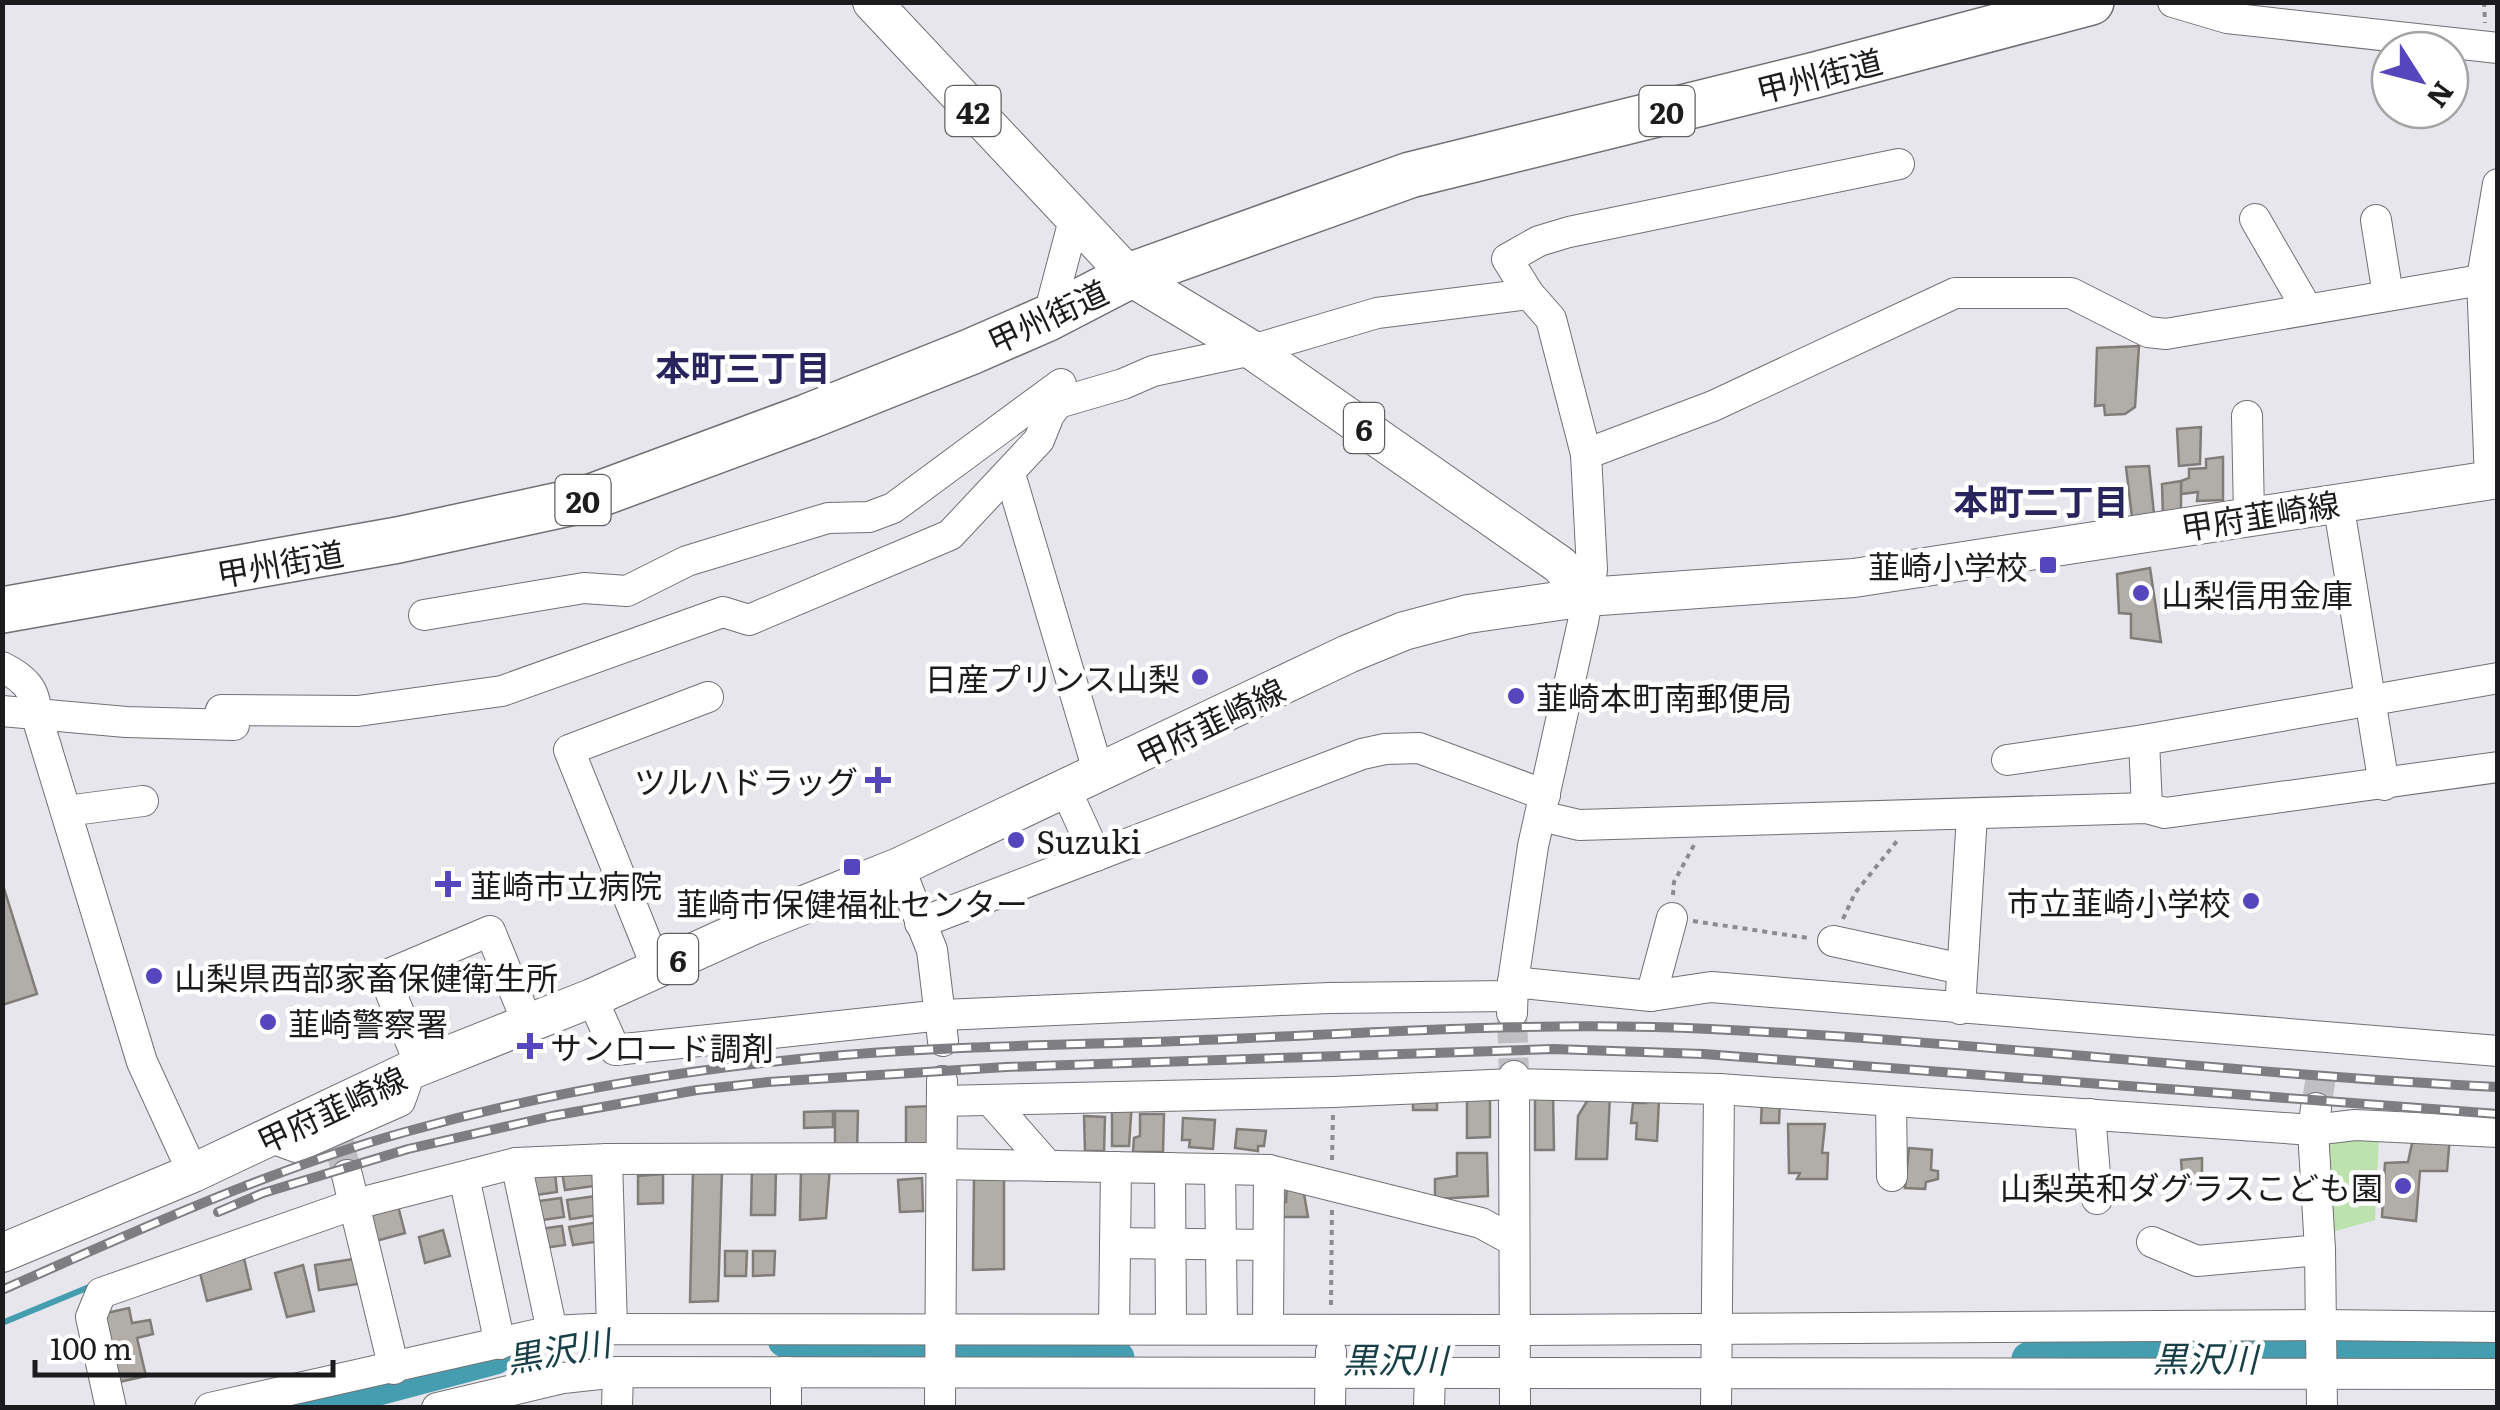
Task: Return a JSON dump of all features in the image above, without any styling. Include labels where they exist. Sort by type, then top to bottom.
[{"type":"highway","name":"甲州街道","points":[[2,610],[398,540],[584,500],[807,417],[1048,318],[1129,276],[1410,175],[1816,75],[2091,2]]},
{"type":"main road","name":"42","points":[[872,2],[1129,276]]},
{"type":"main road","name":"6","points":[[1129,276],[1252,350],[1560,565],[1586,597]]},
{"type":"main road","name":"甲府韮崎線","points":[[2,1253],[193,1173],[416,1068],[899,868],[1404,631],[1468,614],[1586,597],[1854,578],[2494,480]]},
{"type":"street","points":[[2173,2],[2227,18],[2492,39]]},
{"type":"street","points":[[1512,997],[1533,846],[1592,570],[1586,454],[1551,318],[1529,294],[1507,259],[1538,241],[1569,232],[1899,164]]},
{"type":"street","points":[[2494,480],[2490,278],[2498,184]]},
{"type":"street","points":[[2255,219],[2307,309]]},
{"type":"street","points":[[1048,318],[1074,220]]},
{"type":"street","points":[[2376,220],[2388,295]]},
{"type":"street","points":[[1586,454],[1713,406],[1955,294],[2071,293],[2148,332],[2166,334],[2490,278]]},
{"type":"street","points":[[2,712],[126,722],[217,724],[221,710],[358,712],[502,691],[723,612],[748,620],[950,535],[1039,440],[1058,403],[1153,371],[1252,350],[1377,313],[1529,294]]},
{"type":"street","points":[[424,616],[584,588],[627,590],[686,560],[828,518],[869,517],[893,508],[1059,384],[1126,371],[1153,371]]},
{"type":"street","points":[[2246,416],[2249,515]]},
{"type":"street","points":[[1010,474],[1083,782],[1096,856]]},
{"type":"street","points":[[2338,502],[2384,785]]},
{"type":"street","points":[[2,667],[26,681],[36,698],[36,714],[142,1062],[193,1173]]},
{"type":"street","points":[[2007,760],[2498,678]]},
{"type":"street","points":[[657,968],[569,750],[708,697]]},
{"type":"street","points":[[2144,740],[2146,808]]},
{"type":"street","points":[[920,924],[1362,754],[1385,749],[1432,750],[1580,825],[2146,808],[2164,813],[2498,768]]},
{"type":"street","points":[[66,811],[144,801]]},
{"type":"street","points":[[1960,1009],[1972,815]]},
{"type":"street","points":[[899,868],[932,950],[942,1028]]},
{"type":"street","points":[[1651,996],[1672,918]]},
{"type":"street","points":[[269,1137],[296,1147],[338,1136],[400,1101],[416,1068],[384,976],[490,931],[528,1024]]},
{"type":"street","points":[[1833,941],[1962,968]]},
{"type":"street","points":[[592,998],[615,1050],[1328,998],[1651,996],[1711,987],[1960,1009],[2325,1051],[2498,1051]]},
{"type":"street","points":[[1514,1080],[1515,1408]]},
{"type":"street","points":[[940,1408],[942,1091],[990,1100],[1333,1092],[1514,1080],[2090,1114],[2314,1119],[2355,1125],[2498,1132]]},
{"type":"street","points":[[1716,1408],[1718,1090]]},
{"type":"street","points":[[990,1100],[1048,1166]]},
{"type":"street","points":[[1891,1101],[1892,1176]]},
{"type":"street","points":[[2090,1114],[2097,1199]]},
{"type":"street","points":[[2314,1119],[2322,1408]]},
{"type":"street","points":[[111,1408],[91,1316],[101,1293],[350,1190],[464,1177],[516,1163],[607,1159],[941,1161],[1269,1170],[1480,1223],[1514,1241]]},
{"type":"street","points":[[607,1159],[612,1328]]},
{"type":"street","points":[[516,1163],[552,1332]]},
{"type":"street","points":[[1114,1328],[1116,1167]]},
{"type":"street","points":[[1170,1168],[1171,1328]]},
{"type":"street","points":[[1220,1169],[1222,1328]]},
{"type":"street","points":[[1268,1329],[1269,1170]]},
{"type":"street","points":[[464,1177],[500,1344]]},
{"type":"street","points":[[350,1190],[394,1369]]},
{"type":"street","points":[[2152,1242],[2197,1261],[2320,1250]]},
{"type":"street","points":[[1115,1243],[1268,1245]]},
{"type":"street","points":[[210,1408],[552,1332],[612,1328],[1514,1330],[2322,1324],[2498,1327]]},
{"type":"street","points":[[1330,1408],[1331,1329]]},
{"type":"street","points":[[438,1408],[564,1378],[618,1372],[2498,1374]]},
{"type":"street","points":[[616,1408],[618,1372]]},
{"type":"street","points":[[786,1372],[786,1408]]},
{"type":"street","points":[[1430,1372],[1430,1408]]},
{"type":"path","points":[[2484,2],[2492,39]]},
{"type":"path","points":[[1692,822],[1695,844],[1674,882],[1672,918],[1833,941],[1855,894],[1914,816]]},
{"type":"green space","points":[[2379,1136],[2375,1220],[2332,1232],[2325,1137]]},
{"type":"building","points":[[2139,346],[2135,407],[2125,414],[2105,415],[2104,405],[2095,406],[2097,348]]},
{"type":"building","points":[[2201,427],[2200,464],[2179,466],[2177,429]]},
{"type":"building","points":[[2223,457],[2223,500],[2197,501],[2198,492],[2181,494],[2181,481],[2189,478],[2189,469],[2206,468],[2206,459]]},
{"type":"building","points":[[2149,466],[2154,514],[2132,517],[2126,467]]},
{"type":"building","points":[[2181,481],[2181,512],[2163,517],[2162,484]]},
{"type":"building","points":[[2150,568],[2161,642],[2131,638],[2131,614],[2119,613],[2117,574]]},
{"type":"building","points":[[2,882],[37,994],[2,1005]]},
{"type":"building","points":[[1592,1093],[1610,1094],[1607,1159],[1576,1159],[1578,1116]]},
{"type":"building","points":[[1535,1094],[1553,1094],[1554,1150],[1535,1150]]},
{"type":"building","points":[[1437,1096],[1437,1110],[1413,1110],[1413,1097]]},
{"type":"building","points":[[1490,1097],[1490,1137],[1467,1138],[1467,1098]]},
{"type":"building","points":[[1646,1097],[1659,1099],[1657,1141],[1636,1139],[1637,1123],[1631,1123],[1633,1103],[1646,1103]]},
{"type":"building","points":[[1762,1099],[1780,1099],[1779,1123],[1761,1123]]},
{"type":"building","points":[[1112,1101],[1132,1101],[1129,1146],[1112,1146]]},
{"type":"building","points":[[936,1106],[935,1151],[906,1153],[906,1107]]},
{"type":"building","points":[[833,1111],[833,1127],[804,1128],[804,1112]]},
{"type":"building","points":[[835,1111],[858,1111],[857,1152],[835,1152]]},
{"type":"building","points":[[1140,1114],[1164,1114],[1163,1152],[1133,1152],[1134,1138],[1140,1136]]},
{"type":"building","points":[[1084,1116],[1105,1117],[1104,1151],[1085,1151]]},
{"type":"building","points":[[1183,1118],[1215,1120],[1213,1149],[1189,1147],[1190,1140],[1182,1140]]},
{"type":"building","points":[[1788,1124],[1825,1124],[1822,1153],[1828,1153],[1827,1179],[1797,1179],[1800,1173],[1789,1173]]},
{"type":"building","points":[[1237,1129],[1266,1131],[1264,1146],[1258,1146],[1258,1151],[1235,1148]]},
{"type":"building","points":[[2414,1134],[2450,1136],[2447,1171],[2420,1171],[2416,1221],[2382,1217],[2385,1163],[2408,1162]]},
{"type":"building","points":[[1909,1148],[1932,1150],[1931,1170],[1938,1171],[1938,1179],[1926,1182],[1925,1189],[1905,1188]]},
{"type":"building","points":[[1457,1153],[1487,1153],[1488,1196],[1435,1199],[1435,1179],[1457,1176]]},
{"type":"building","points":[[2202,1158],[2202,1182],[2183,1185],[2181,1160]]},
{"type":"building","points":[[592,1167],[594,1186],[565,1190],[562,1172]]},
{"type":"building","points":[[752,1167],[776,1167],[775,1215],[751,1215]]},
{"type":"building","points":[[830,1167],[826,1218],[800,1220],[801,1168]]},
{"type":"building","points":[[722,1170],[718,1301],[690,1302],[693,1171]]},
{"type":"building","points":[[555,1173],[557,1192],[529,1196],[525,1177]]},
{"type":"building","points":[[1004,1173],[1004,1269],[973,1270],[974,1175]]},
{"type":"building","points":[[663,1174],[663,1203],[638,1204],[638,1176]]},
{"type":"building","points":[[922,1178],[923,1211],[900,1212],[898,1180]]},
{"type":"building","points":[[1302,1182],[1308,1217],[1279,1217],[1279,1203],[1286,1202],[1287,1183]]},
{"type":"building","points":[[596,1196],[599,1215],[570,1219],[567,1200]]},
{"type":"building","points":[[396,1198],[405,1233],[376,1241],[368,1206]]},
{"type":"building","points":[[561,1198],[564,1217],[535,1221],[532,1202]]},
{"type":"building","points":[[599,1222],[601,1241],[573,1245],[569,1227]]},
{"type":"building","points":[[562,1226],[565,1245],[536,1249],[533,1230]]},
{"type":"building","points":[[443,1230],[450,1256],[425,1263],[419,1237]]},
{"type":"building","points":[[725,1251],[747,1251],[746,1276],[725,1276]]},
{"type":"building","points":[[753,1251],[775,1251],[774,1275],[753,1276]]},
{"type":"building","points":[[243,1254],[251,1289],[207,1301],[200,1273]]},
{"type":"building","points":[[360,1258],[364,1283],[319,1290],[315,1265]]},
{"type":"building","points":[[303,1265],[314,1311],[287,1317],[275,1273]]},
{"type":"building","points":[[129,1308],[132,1323],[150,1320],[153,1334],[137,1338],[146,1376],[119,1382],[102,1314]]},
{"type":"waterway","points":[[2,1323],[94,1285]]},
{"type":"waterway","name":"黒沢川","points":[[785,1340],[892,1354],[1117,1358]]},
{"type":"waterway","name":"黒沢川","points":[[2029,1359],[2498,1356]]},
{"type":"waterway","name":"黒沢川","points":[[303,1408],[495,1357]]},
{"type":"tunnel","points":[[1512,1013],[1514,1076]]},
{"type":"tunnel","points":[[2316,1108],[2323,1064]]},
{"type":"tunnel","points":[[339,1142],[347,1175]]},
{"type":"railway","points":[[2,1290],[251,1184],[405,1132],[623,1083],[733,1066],[844,1055],[1430,1030],[1640,1027],[1907,1041],[2498,1087]]},
{"type":"railway","points":[[218,1212],[263,1193],[408,1149],[552,1116],[697,1090],[768,1082],[1006,1067],[1553,1049],[1704,1054],[2498,1114]]},
{"type":"place","name":"韮崎小学校","points":[[2048,565]]},
{"type":"place","name":"山梨信用金庫","points":[[2141,593]]},
{"type":"place","name":"日産プリンス山梨","points":[[1200,677]]},
{"type":"place","name":"韮崎本町南郵便局","points":[[1516,696]]},
{"type":"place","name":"ツルハドラッグ","points":[[878,780]]},
{"type":"place","name":"Suzuki","points":[[1016,840]]},
{"type":"place","name":"韮崎市保健福祉センター","points":[[852,867]]},
{"type":"place","name":"韮崎市立病院","points":[[448,884]]},
{"type":"place","name":"市立韮崎小学校","points":[[2251,901]]},
{"type":"place","name":"山梨県西部家畜保健衛生所","points":[[154,976]]},
{"type":"place","name":"韮崎警察署","points":[[268,1022]]},
{"type":"place","name":"サンロード調剤","points":[[530,1046]]},
{"type":"place","name":"山梨英和ダグラスこども園","points":[[2403,1186]]},
{"type":"district","name":"本町三丁目","points":[[743,366]]},
{"type":"district","name":"本町二丁目","points":[[2041,500]]}]
